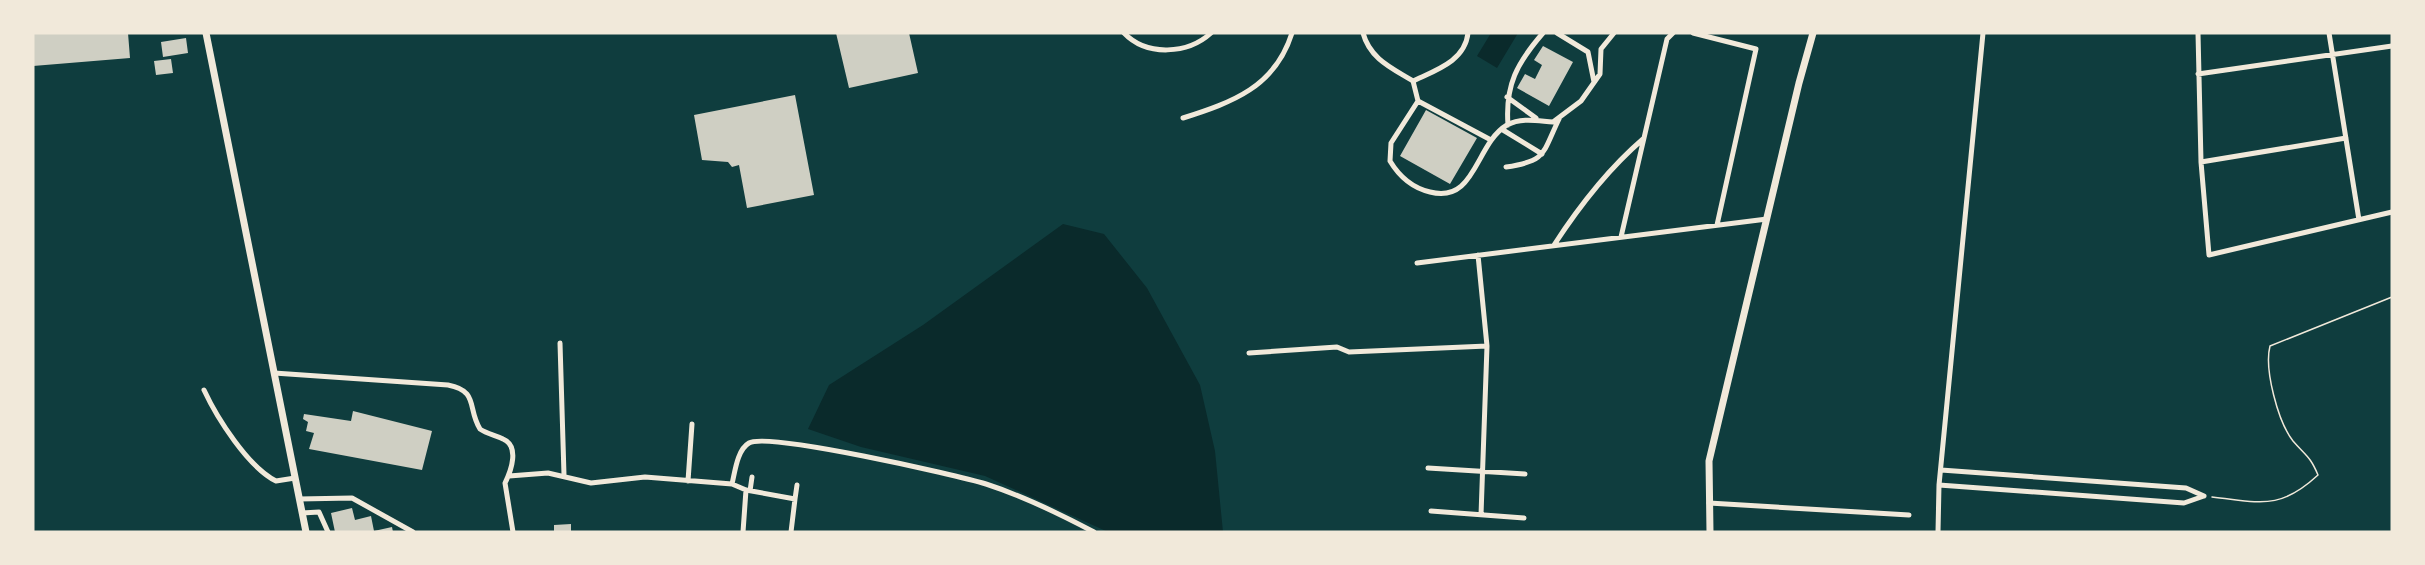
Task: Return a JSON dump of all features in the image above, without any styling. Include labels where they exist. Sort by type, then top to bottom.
[{"type":"street","points":[[206,33],[306,532]]},
{"type":"street","points":[[1124,33],[1146,47],[1166,51],[1185,48],[1211,33]]},
{"type":"street","points":[[1183,118],[1250,91],[1272,73],[1287,48],[1292,33]]},
{"type":"street","points":[[1363,33],[1366,44],[1376,58],[1413,81],[1418,100],[1491,140]]},
{"type":"street","points":[[1413,81],[1452,61],[1467,43],[1468,33]]},
{"type":"street","points":[[1505,127],[1507,97],[1514,74],[1543,33]]},
{"type":"street","points":[[1557,33],[1588,52],[1594,82]]},
{"type":"street","points":[[1506,167],[1531,163],[1542,154],[1559,119],[1581,101],[1600,74],[1601,49],[1614,33]]},
{"type":"street","points":[[1621,237],[1667,39],[1673,33]]},
{"type":"street","points":[[1693,33],[1756,50],[1717,225]]},
{"type":"street","points":[[1710,532],[1709,461],[1798,83],[1813,33]]},
{"type":"street","points":[[1938,532],[1939,485],[1983,33]]},
{"type":"street","points":[[2198,33],[2201,162],[2209,255],[2392,213]]},
{"type":"street","points":[[2329,33],[2359,220]]},
{"type":"street","points":[[2198,74],[2332,57],[2392,46]]},
{"type":"street","points":[[1507,97],[1545,122],[1559,119]]},
{"type":"street","points":[[1418,100],[1391,143],[1389,152],[1395,169],[1408,182],[1422,190],[1442,195],[1456,193],[1467,180],[1491,140],[1505,127],[1536,118]]},
{"type":"street","points":[[1505,127],[1542,154]]},
{"type":"street","points":[[2201,162],[2346,138]]},
{"type":"street","points":[[1554,245],[1587,195],[1621,159],[1643,140]]},
{"type":"street","points":[[1417,263],[1767,219]]},
{"type":"street","points":[[1478,255],[1487,346],[1481,515]]},
{"type":"street","points":[[560,343],[564,475]]},
{"type":"street","points":[[1249,353],[1337,347],[1349,352],[1487,346]]},
{"type":"street","points":[[274,373],[448,385],[462,389],[470,398],[480,429],[504,439],[511,446],[513,456],[509,476],[505,483],[513,532]]},
{"type":"street","points":[[204,390],[219,422],[262,471],[276,481],[295,478]]},
{"type":"street","points":[[688,481],[692,424]]},
{"type":"street","points":[[732,484],[742,449],[752,441],[764,440],[830,450],[985,483],[1094,532]]},
{"type":"street","points":[[1428,468],[1525,474]]},
{"type":"street","points":[[1941,470],[2186,488],[2204,496]]},
{"type":"street","points":[[509,476],[536,473],[564,475],[581,482],[599,484],[634,478],[732,484],[748,490],[795,499]]},
{"type":"street","points":[[743,532],[748,490],[752,477]]},
{"type":"street","points":[[791,532],[797,485]]},
{"type":"street","points":[[1939,485],[2184,503],[2204,496]]},
{"type":"street","points":[[299,498],[351,498],[413,532]]},
{"type":"street","points":[[1709,502],[1909,515]]},
{"type":"street","points":[[1431,511],[1524,518]]},
{"type":"street","points":[[302,513],[319,512],[327,525],[328,532]]},
{"type":"path","points":[[2204,496],[2268,503],[2298,494],[2318,476],[2310,457],[2293,441],[2279,415],[2267,359],[2270,346],[2392,297]]},
{"type":"water","points":[[1491,33],[1518,33],[1497,68],[1477,56]]},
{"type":"water","points":[[1063,224],[1104,234],[1147,288],[1200,385],[1215,451],[1223,532],[1108,532],[985,476],[861,447],[808,429],[829,385],[923,325]]},
{"type":"building","points":[[33,33],[128,33],[130,58],[33,66]]},
{"type":"building","points":[[836,33],[909,33],[918,73],[849,88]]},
{"type":"building","points":[[186,38],[188,53],[163,57],[161,42]]},
{"type":"building","points":[[1543,46],[1573,62],[1549,106],[1517,88],[1525,74],[1535,79],[1542,65],[1534,60]]},
{"type":"building","points":[[171,59],[173,73],[156,75],[154,61]]},
{"type":"building","points":[[795,95],[814,195],[747,208],[739,165],[732,167],[728,162],[702,160],[694,115]]},
{"type":"building","points":[[1426,110],[1477,138],[1450,184],[1400,156]]},
{"type":"building","points":[[353,411],[432,431],[422,470],[309,449],[314,433],[306,431],[308,422],[303,419],[304,414],[351,421]]},
{"type":"building","points":[[352,508],[355,520],[371,516],[374,531],[392,527],[393,532],[335,532],[331,513]]},
{"type":"building","points":[[571,524],[571,532],[554,532],[554,525]]}]
